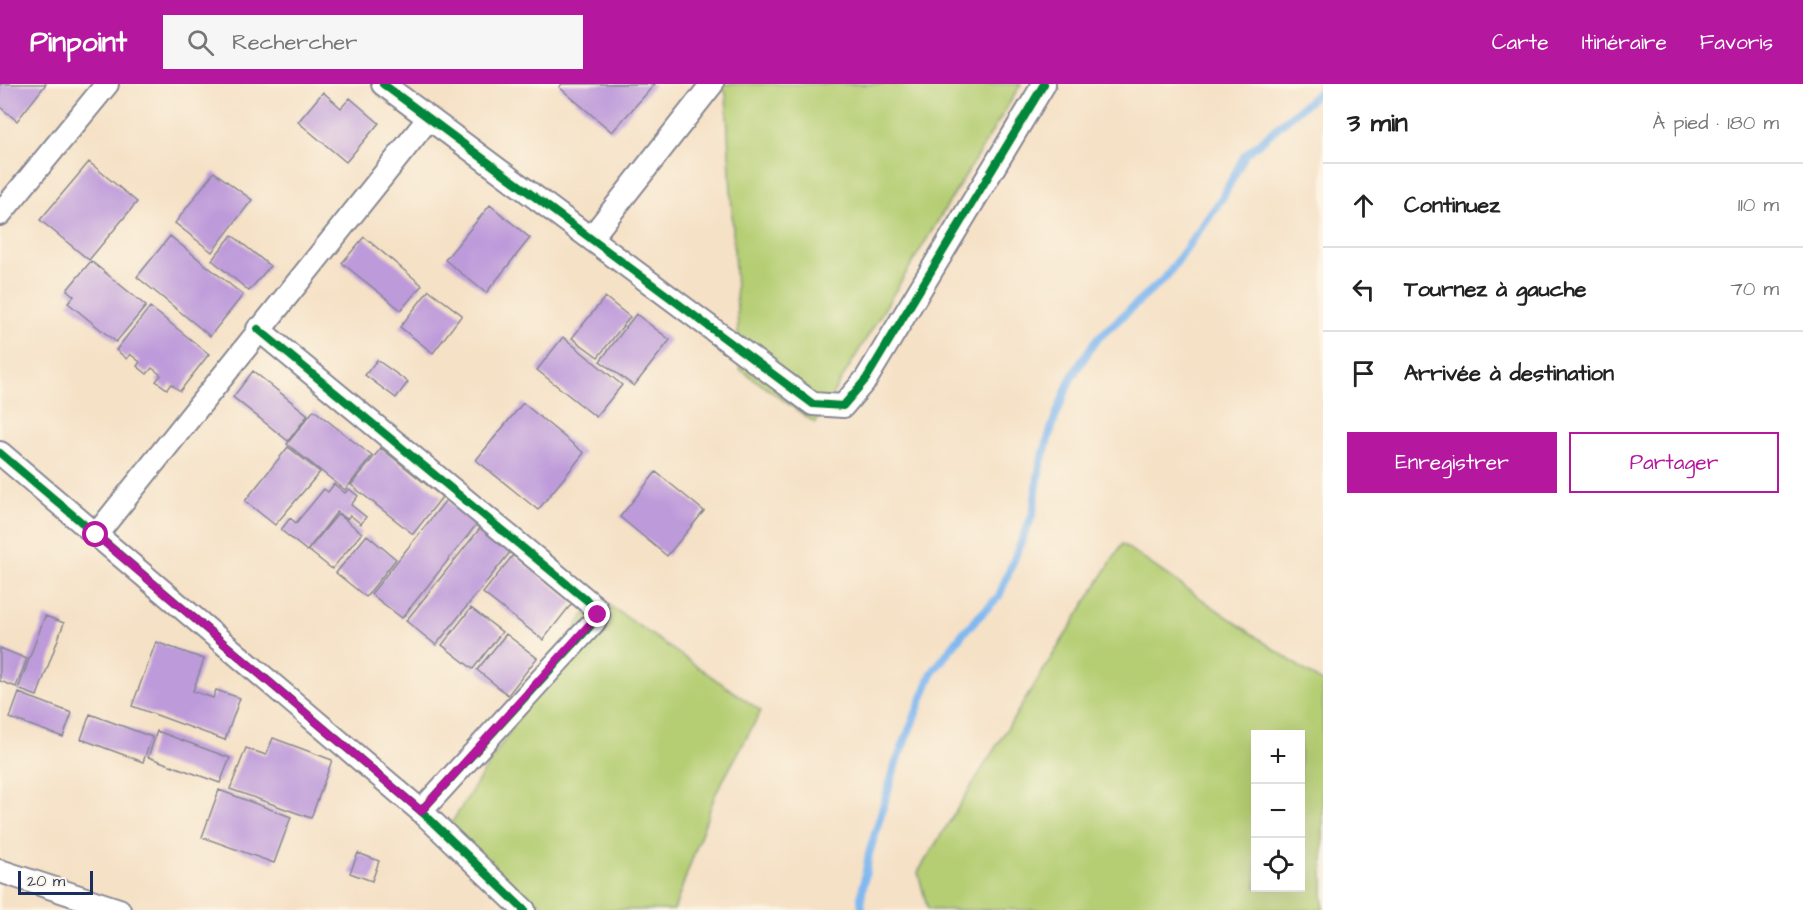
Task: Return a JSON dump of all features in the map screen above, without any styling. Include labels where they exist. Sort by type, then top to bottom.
[{"type":"street","points":[[0,214],[107,84]]},
{"type":"street","points":[[383,84],[813,404],[843,406],[866,379],[1044,84]]},
{"type":"street","points":[[591,238],[712,84]]},
{"type":"street","points":[[96,535],[258,329],[429,118]]},
{"type":"street","points":[[258,329],[596,608],[598,615],[594,622],[421,811]]},
{"type":"street","points":[[0,453],[421,811],[524,910]]},
{"type":"street","points":[[0,872],[119,910]]},
{"type":"green space","points":[[718,84],[1021,84],[815,423],[740,369],[726,93]]},
{"type":"green space","points":[[1122,544],[1323,683],[1323,910],[928,910],[918,872]]},
{"type":"green space","points":[[596,596],[761,711],[715,795],[674,910],[548,910],[445,833]]},
{"type":"building","points":[[0,84],[46,84],[17,121],[0,107]]},
{"type":"building","points":[[562,84],[655,84],[612,132],[559,87]]},
{"type":"building","points":[[323,92],[341,108],[350,98],[379,123],[346,162],[298,122]]},
{"type":"building","points":[[89,162],[137,202],[89,260],[40,220]]},
{"type":"building","points":[[214,172],[252,200],[212,252],[175,223]]},
{"type":"building","points":[[490,205],[530,238],[486,293],[445,260]]},
{"type":"building","points":[[232,235],[270,266],[249,291],[212,260]]},
{"type":"building","points":[[170,236],[243,295],[210,336],[137,277]]},
{"type":"building","points":[[364,237],[422,285],[401,310],[342,263]]},
{"type":"building","points":[[91,261],[146,306],[116,342],[68,303],[74,296],[67,290]]},
{"type":"building","points":[[429,290],[462,315],[433,353],[400,327]]},
{"type":"building","points":[[605,297],[630,317],[598,357],[572,338]]},
{"type":"building","points":[[150,307],[209,354],[180,391],[171,384],[167,389],[156,381],[161,375],[152,368],[147,374],[137,366],[140,362],[130,354],[127,359],[116,350]]},
{"type":"building","points":[[636,314],[670,340],[634,386],[600,361]]},
{"type":"building","points":[[563,337],[622,385],[596,417],[537,370]]},
{"type":"building","points":[[377,360],[408,382],[396,398],[365,375]]},
{"type":"building","points":[[253,371],[308,415],[288,441],[233,397]]},
{"type":"building","points":[[523,403],[584,453],[538,510],[476,460]]},
{"type":"building","points":[[314,410],[372,456],[345,490],[287,444]]},
{"type":"building","points":[[288,447],[320,472],[275,525],[245,501]]},
{"type":"building","points":[[381,448],[442,497],[413,534],[351,485]]},
{"type":"building","points":[[656,472],[704,511],[667,556],[620,517]]},
{"type":"building","points":[[334,484],[345,493],[349,489],[358,496],[351,505],[366,517],[361,524],[350,515],[347,519],[337,512],[307,551],[281,530],[290,518],[296,523],[324,489],[328,492]]},
{"type":"building","points":[[446,500],[477,524],[402,618],[371,594]]},
{"type":"building","points":[[338,514],[362,533],[332,569],[308,550]]},
{"type":"building","points":[[481,527],[511,551],[436,645],[406,621]]},
{"type":"building","points":[[367,535],[396,559],[366,597],[336,573]]},
{"type":"building","points":[[513,555],[573,602],[543,640],[483,593]]},
{"type":"building","points":[[471,608],[502,632],[473,669],[442,645]]},
{"type":"building","points":[[45,616],[64,623],[37,696],[18,689]]},
{"type":"building","points":[[506,634],[537,658],[508,695],[477,670]]},
{"type":"building","points":[[156,642],[204,659],[193,691],[213,698],[216,690],[240,698],[225,740],[132,706]]},
{"type":"building","points":[[0,648],[27,659],[16,687],[0,681]]},
{"type":"building","points":[[19,693],[72,713],[63,737],[10,718]]},
{"type":"building","points":[[90,714],[152,737],[143,762],[81,739]]},
{"type":"building","points":[[157,731],[230,758],[220,783],[148,757]]},
{"type":"building","points":[[273,738],[332,760],[311,818],[230,789],[246,748],[266,755]]},
{"type":"building","points":[[219,790],[291,817],[274,863],[202,837]]},
{"type":"building","points":[[358,853],[379,861],[372,881],[350,873]]},
{"type":"waterway","points":[[862,910],[861,898],[869,854],[896,763],[932,673],[963,633],[999,596],[1033,513],[1040,466],[1053,423],[1070,380],[1095,341],[1166,277],[1222,198],[1245,155],[1323,89]]},
{"type":"cycle path","points":[[383,84],[813,404],[843,406],[866,379],[1044,84]]},
{"type":"cycle path","points":[[258,329],[596,608],[598,615],[594,622],[421,811]]},
{"type":"cycle path","points":[[0,453],[421,811],[524,910]]},
{"type":"route","points":[[96,535],[421,811],[598,615]]}]
